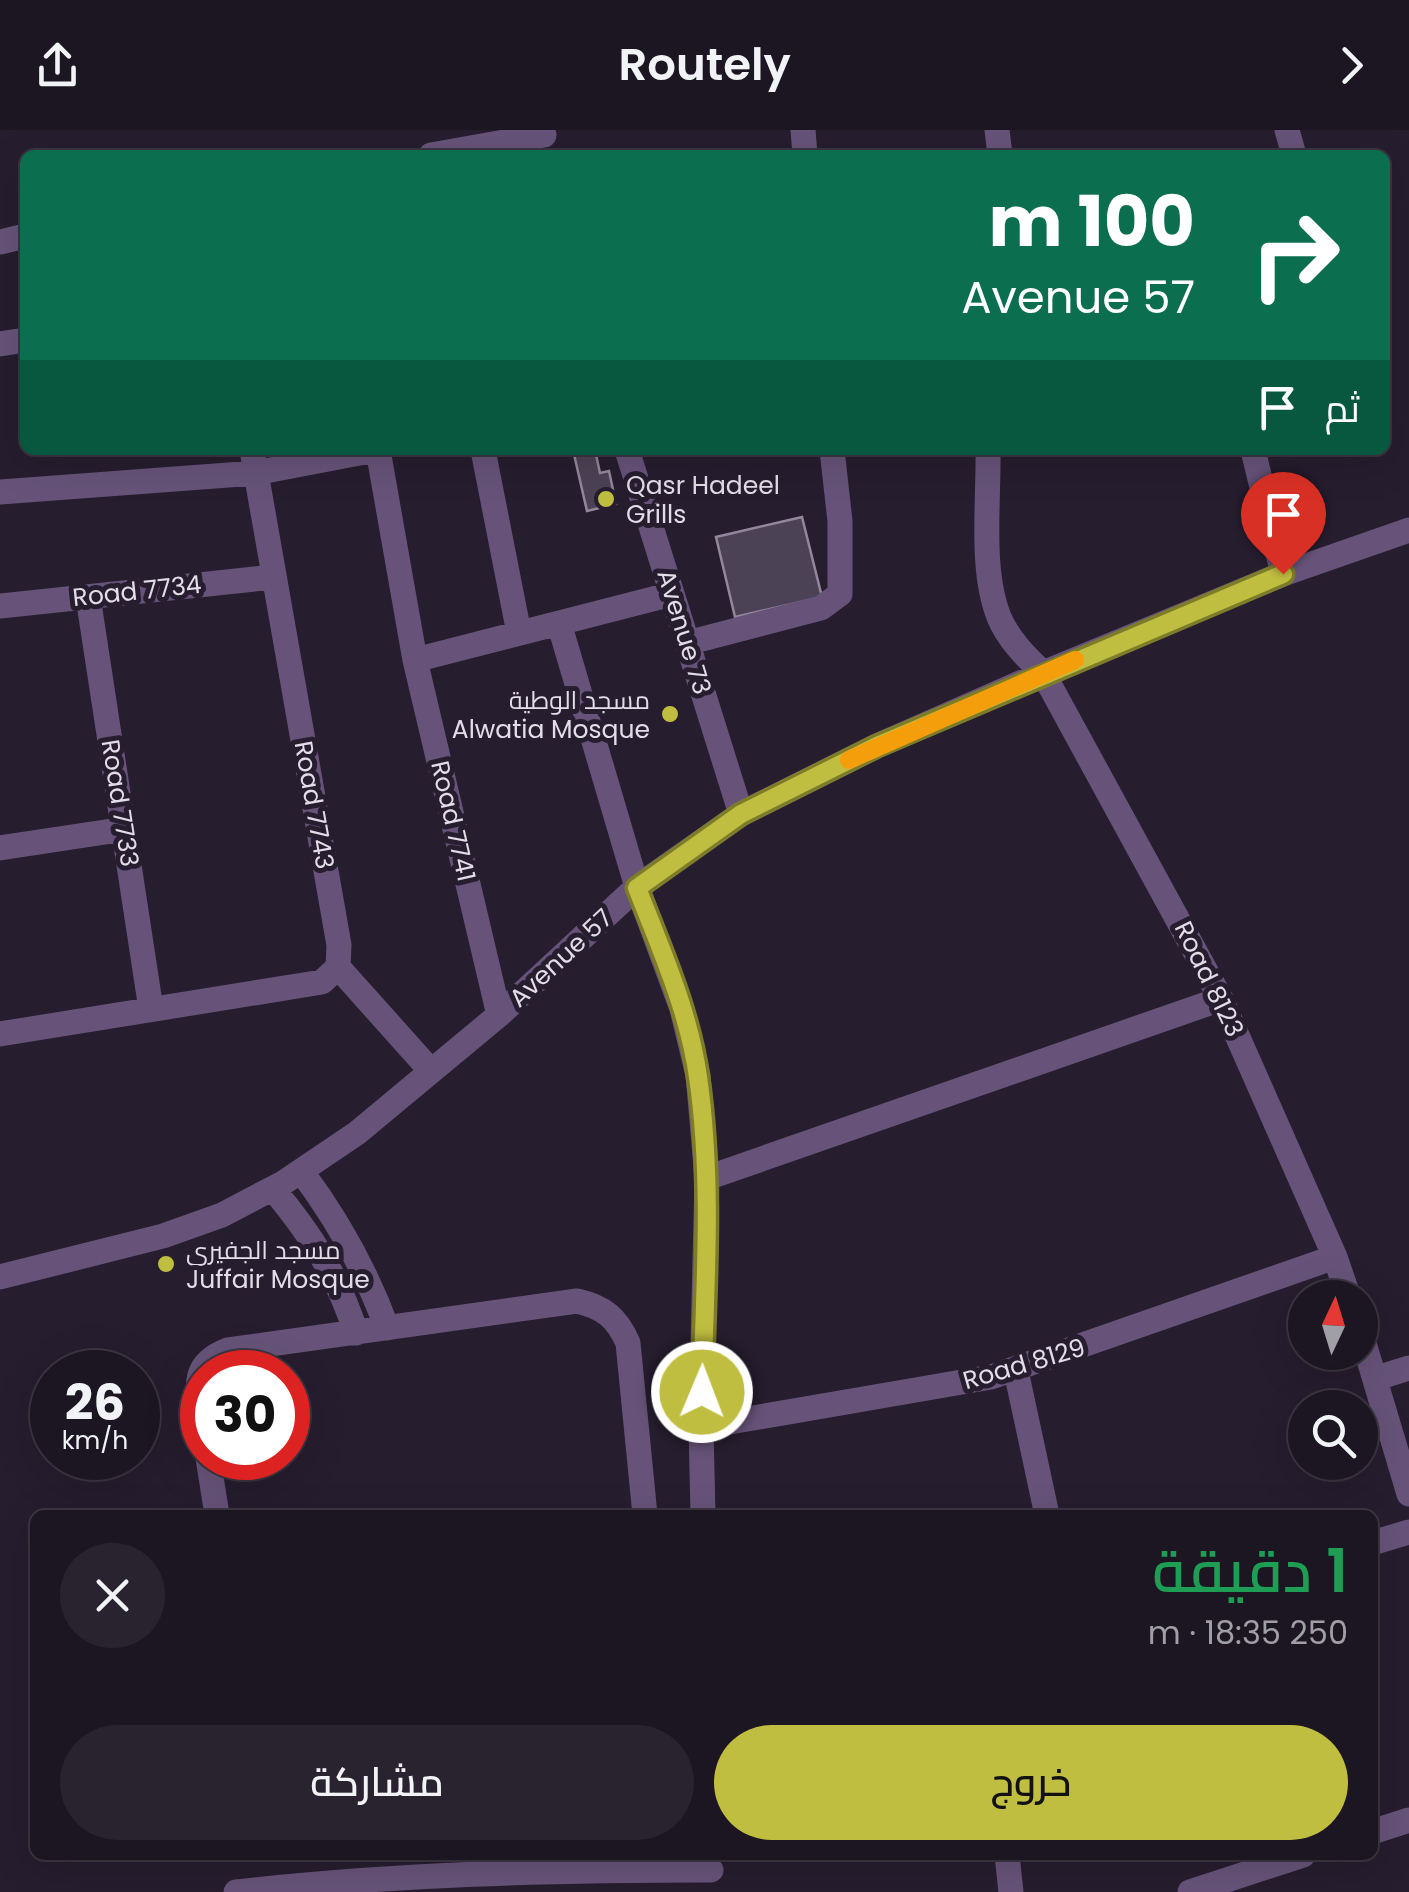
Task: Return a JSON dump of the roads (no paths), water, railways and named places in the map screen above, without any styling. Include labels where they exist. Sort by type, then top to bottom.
[{"type":"street","points":[[469,150],[544,140]]},
{"type":"street","points":[[0,492],[322,455]]},
{"type":"street","name":"Road 7741","points":[[372,455],[415,660],[499,1015]]},
{"type":"street","points":[[484,455],[519,633]]},
{"type":"street","name":"Avenue 73","points":[[629,455],[741,814]]},
{"type":"street","points":[[687,643],[821,608],[840,594],[840,521],[833,455]]},
{"type":"street","name":"Road 8123","points":[[988,455],[989,580],[1000,618],[1020,651],[1043,673],[1222,999],[1343,1280]]},
{"type":"street","points":[[1254,455],[1283,574]]},
{"type":"street","name":"Road 7743","points":[[254,462],[339,945],[338,967]]},
{"type":"street","name":"Avenue 57","points":[[0,1277],[163,1236],[222,1215],[273,1189],[357,1133],[499,1015],[637,888],[741,814],[877,746],[1043,673],[1283,574],[1409,530]]},
{"type":"street","name":"Road 7734","points":[[0,606],[274,576]]},
{"type":"street","points":[[415,660],[672,594]]},
{"type":"street","name":"Road 7733","points":[[88,596],[150,1009]]},
{"type":"street","points":[[559,623],[637,888],[686,1025],[698,1075],[707,1178],[703,1510]]},
{"type":"street","points":[[0,848],[124,829]]},
{"type":"street","points":[[0,1034],[322,982],[338,967],[432,1071]]},
{"type":"street","points":[[707,1178],[1222,999]]},
{"type":"street","points":[[301,1171],[360,1262],[387,1328]]},
{"type":"street","points":[[273,1189],[295,1214],[331,1271],[356,1333]]},
{"type":"street","name":"Road 8129","points":[[701,1427],[1016,1371],[1335,1257]]},
{"type":"street","points":[[228,1350],[560,1302],[578,1300],[594,1304],[610,1314],[628,1342],[645,1510]]},
{"type":"street","points":[[1377,1378],[1409,1368]]},
{"type":"street","points":[[1374,1370],[1409,1494]]},
{"type":"street","points":[[1016,1371],[1046,1510]]},
{"type":"street","points":[[211,1480],[216,1510]]},
{"type":"street","points":[[1378,1541],[1409,1532]]},
{"type":"street","points":[[1378,1830],[1409,1820]]},
{"type":"street","points":[[1007,1860],[1011,1892]]},
{"type":"street","points":[[1190,1892],[1287,1860]]},
{"type":"street","points":[[236,1892],[352,1879],[472,1872],[712,1872]]},
{"type":"place","name":"Qasr Hadeel Grills","points":[[606,499]]},
{"type":"place","name":"مسجد الوطية Alwatia Mosque","points":[[670,714]]},
{"type":"place","name":"مسجد الجفيري Juffair Mosque","points":[[166,1264]]}]
